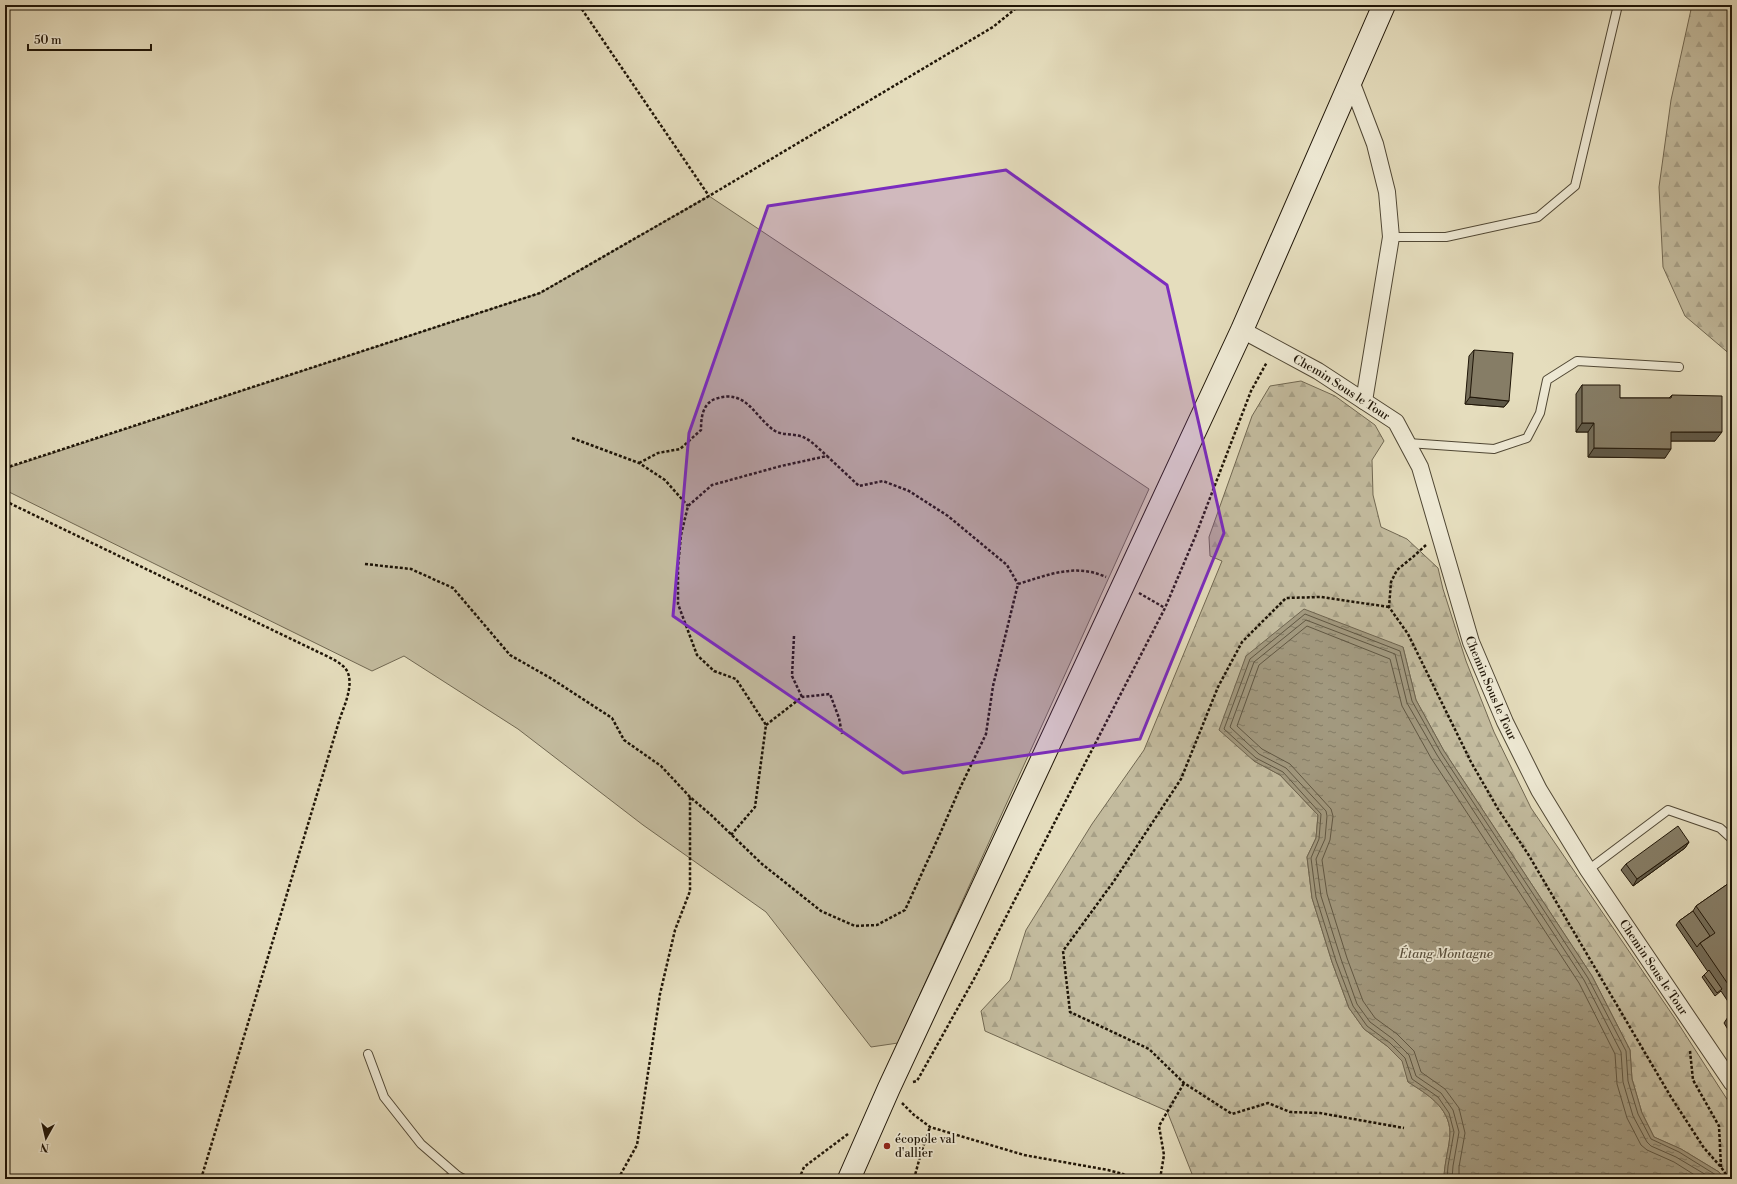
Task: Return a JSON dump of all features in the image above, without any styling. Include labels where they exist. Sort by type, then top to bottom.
[{"type":"street","points":[[848,1179],[888,1088],[1242,330],[1384,5]]},
{"type":"street","points":[[1351,81],[1375,144],[1387,192],[1391,237],[1364,401]]},
{"type":"street","name":"Chemin Sous le Tour","points":[[1242,330],[1318,371],[1396,422],[1420,467],[1471,642],[1505,722],[1539,790],[1588,870],[1732,1083]]},
{"type":"lane","points":[[1391,237],[1446,237],[1538,217],[1575,186],[1618,5]]},
{"type":"lane","points":[[1408,443],[1494,449],[1527,438],[1540,413],[1547,380],[1577,361],[1679,367]]},
{"type":"lane","points":[[1588,870],[1668,810],[1720,828],[1732,839]]},
{"type":"lane","points":[[368,1054],[384,1097],[421,1144],[461,1178]]},
{"type":"lane","points":[[445,1179],[461,1178]]},
{"type":"path","points":[[579,5],[709,196]]},
{"type":"path","points":[[5,468],[540,293],[709,196],[993,27],[1020,5]]},
{"type":"path","points":[[888,1088],[917,1081],[974,979],[1165,608],[1195,537],[1251,391],[1275,348]]},
{"type":"path","points":[[365,564],[411,569],[453,588],[510,655],[552,679],[612,718],[624,740],[661,766],[690,797],[762,864],[821,911],[855,926],[877,925],[905,910],[986,734],[993,686],[1018,584],[1007,565],[948,516],[909,491],[883,481],[858,486],[827,456],[805,438],[777,432],[763,422],[753,408],[740,398],[725,396],[710,401],[701,415],[701,430],[680,450],[658,453],[639,463]]},
{"type":"path","points":[[572,438],[639,463],[665,480],[688,506]]},
{"type":"path","points":[[732,835],[754,807],[766,725],[736,679],[714,671],[697,654],[678,604],[678,567],[681,535],[688,506],[712,485],[781,466],[827,456]]},
{"type":"path","points":[[5,501],[312,649],[344,667],[349,678],[349,690],[201,1179]]},
{"type":"path","points":[[1439,531],[1414,556],[1397,570],[1391,582],[1389,607],[1408,634],[1471,762],[1498,809],[1528,854],[1672,1097],[1704,1148],[1721,1167],[1729,1179]]},
{"type":"path","points":[[1018,584],[1065,570],[1097,572],[1165,608]]},
{"type":"path","points":[[1389,607],[1321,597],[1286,598],[1242,642],[1218,687],[1181,779],[1114,881],[1063,951],[1070,1012],[1149,1049],[1184,1083],[1232,1114],[1268,1103],[1290,1112],[1320,1113],[1404,1128]]},
{"type":"path","points":[[794,636],[792,676],[802,697]]},
{"type":"path","points":[[766,725],[802,697],[830,694],[839,718],[842,734]]},
{"type":"path","points":[[618,1179],[637,1145],[660,994],[675,930],[690,891],[690,797]]},
{"type":"path","points":[[1698,1032],[1689,1041],[1693,1080],[1719,1126],[1721,1167]]},
{"type":"path","points":[[1160,1179],[1164,1155],[1159,1126],[1184,1083]]},
{"type":"path","points":[[888,1088],[914,1115],[930,1127],[1024,1155],[1108,1170],[1123,1174],[1132,1179]]},
{"type":"path","points":[[914,1179],[920,1153],[930,1127]]},
{"type":"path","points":[[799,1179],[804,1167],[854,1130]]},
{"type":"highlighted area","points":[[1006,170],[1167,285],[1224,533],[1140,739],[903,773],[673,616],[689,433],[768,206]]},
{"type":"green space","points":[[1692,5],[1732,5],[1732,356],[1685,316],[1663,267],[1659,187],[1671,100]]},
{"type":"green space","points":[[709,196],[1149,489],[898,1043],[871,1047],[766,912],[643,825],[518,729],[404,656],[372,671],[5,490],[5,469],[540,293]]},
{"type":"green space","points":[[1301,381],[1335,396],[1375,425],[1384,441],[1372,460],[1373,495],[1381,527],[1407,539],[1438,568],[1443,589],[1466,661],[1494,732],[1531,808],[1674,1017],[1732,1107],[1732,1179],[1724,1179],[1719,1172],[1681,1149],[1654,1137],[1642,1113],[1632,1079],[1630,1050],[1592,976],[1444,751],[1416,700],[1403,647],[1254,761],[1280,775],[1318,815],[1316,838],[1307,857],[1312,898],[1332,962],[1349,1008],[1364,1029],[1387,1046],[1403,1061],[1408,1082],[1436,1102],[1446,1115],[1450,1132],[1444,1179],[1194,1179],[1167,1111],[985,1031],[981,1011],[1010,980],[1026,930],[1092,824],[1144,750],[1222,561],[1210,556],[1209,537],[1252,416],[1270,386]]},
{"type":"water","name":"Étang Montagne","points":[[1304,609],[1403,647],[1416,700],[1444,751],[1592,976],[1630,1050],[1632,1079],[1642,1113],[1654,1137],[1681,1149],[1719,1172],[1724,1179],[1444,1179],[1450,1132],[1446,1115],[1436,1102],[1408,1082],[1402,1061],[1387,1046],[1364,1029],[1349,1008],[1332,962],[1312,898],[1307,857],[1316,838],[1318,815],[1280,775],[1254,761],[1219,730],[1246,656]]},
{"type":"building","points":[[1474,350],[1513,353],[1509,401],[1470,397]]},
{"type":"building","points":[[1582,385],[1620,385],[1620,398],[1671,398],[1672,395],[1722,396],[1722,432],[1671,432],[1671,449],[1594,448],[1594,423],[1582,423]]},
{"type":"building","points":[[1678,826],[1689,842],[1637,879],[1626,864]]},
{"type":"building","points":[[1732,881],[1732,990],[1700,943],[1715,933],[1696,906]]},
{"type":"building","points":[[1693,911],[1710,936],[1697,947],[1679,921]]},
{"type":"building","points":[[1709,970],[1722,989],[1717,993],[1704,975]]},
{"type":"place","name":"écopole val d'allier","points":[[887,1146]]}]
